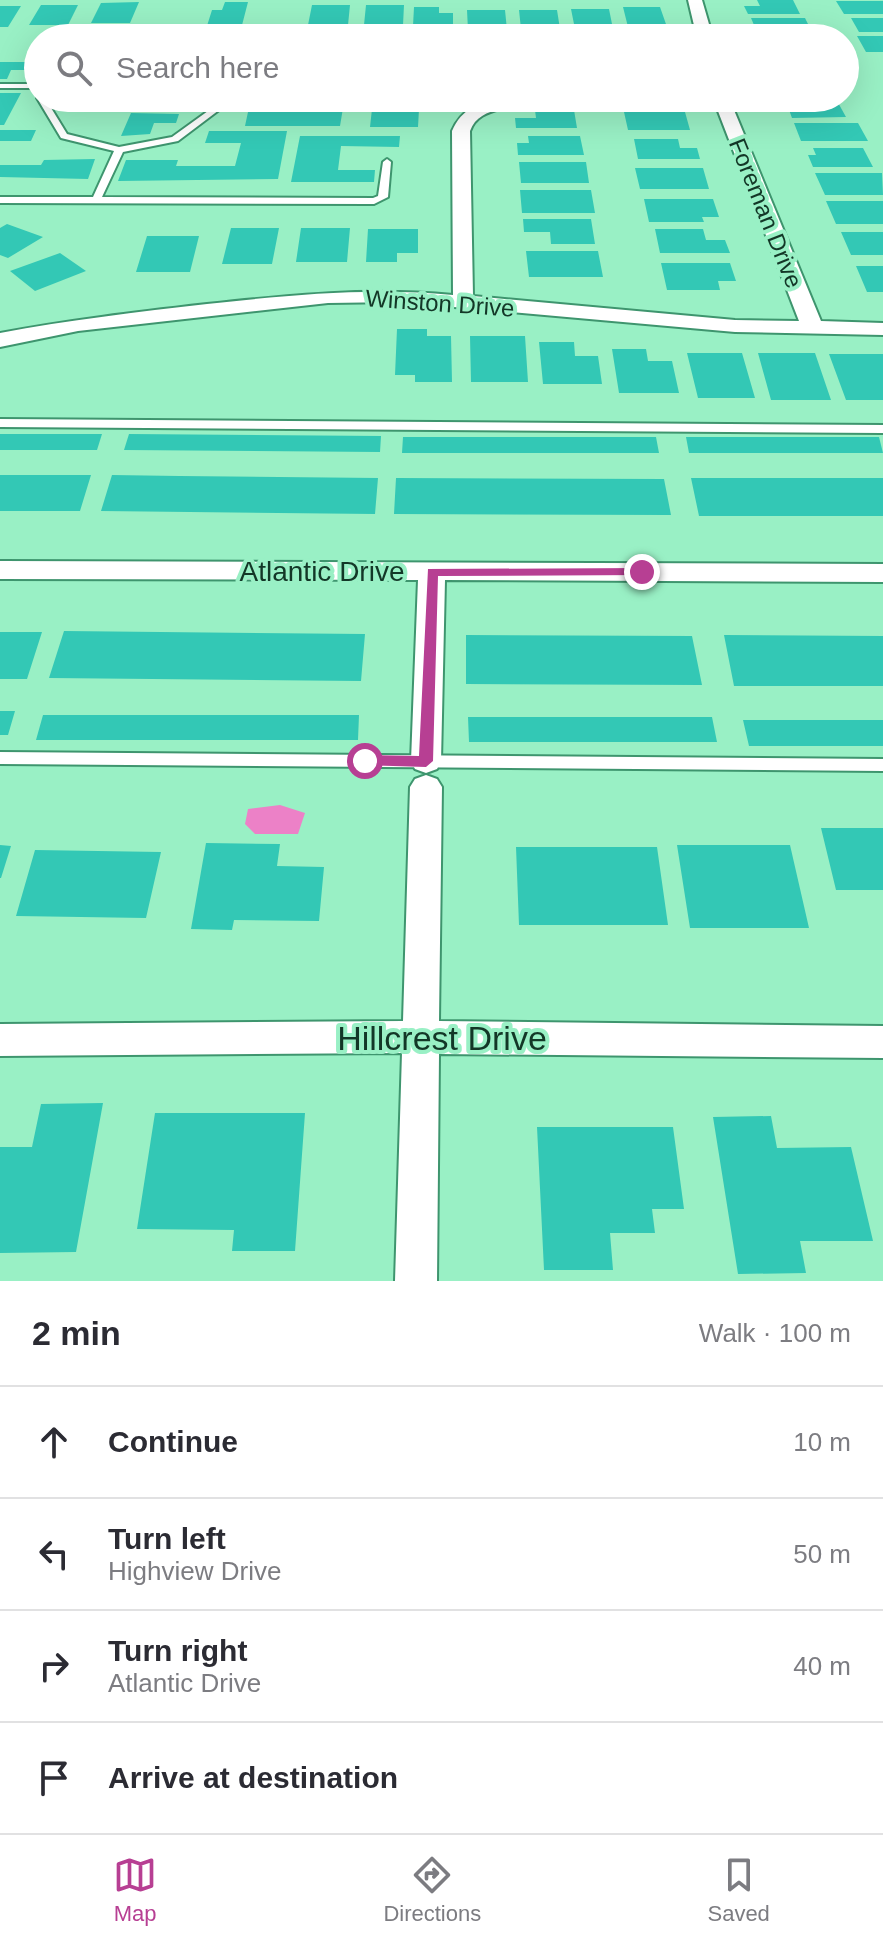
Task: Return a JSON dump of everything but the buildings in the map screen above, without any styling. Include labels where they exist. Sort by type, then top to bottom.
[{"type":"street","points":[[695,0],[701,24]]},
{"type":"street","points":[[463,302],[461,131],[465,121],[476,112]]},
{"type":"street","name":"Foreman Drive","points":[[726,112],[813,328]]},
{"type":"street","name":"Winston Drive","points":[[0,340],[78,325],[328,297],[398,296],[685,323],[883,329]]},
{"type":"street","name":"Atlantic Drive","points":[[0,570],[883,573]]},
{"type":"street","points":[[416,1281],[432,572]]},
{"type":"street","name":"Hillcrest Drive","points":[[0,1040],[421,1037],[883,1042]]},
{"type":"lane","points":[[0,86],[24,86]]},
{"type":"lane","points":[[50,112],[64,136],[119,150],[175,139],[212,112]]},
{"type":"lane","points":[[97,199],[119,150]]},
{"type":"lane","points":[[0,200],[374,201],[383,197],[387,162]]},
{"type":"lane","points":[[0,423],[883,429]]},
{"type":"lane","points":[[0,758],[426,774],[883,765]]},
{"type":"shaded area","points":[[280,805],[305,813],[298,834],[255,834],[245,824],[248,809]]},
{"type":"route","points":[[365,761],[426,761],[432,572],[642,572]]}]
